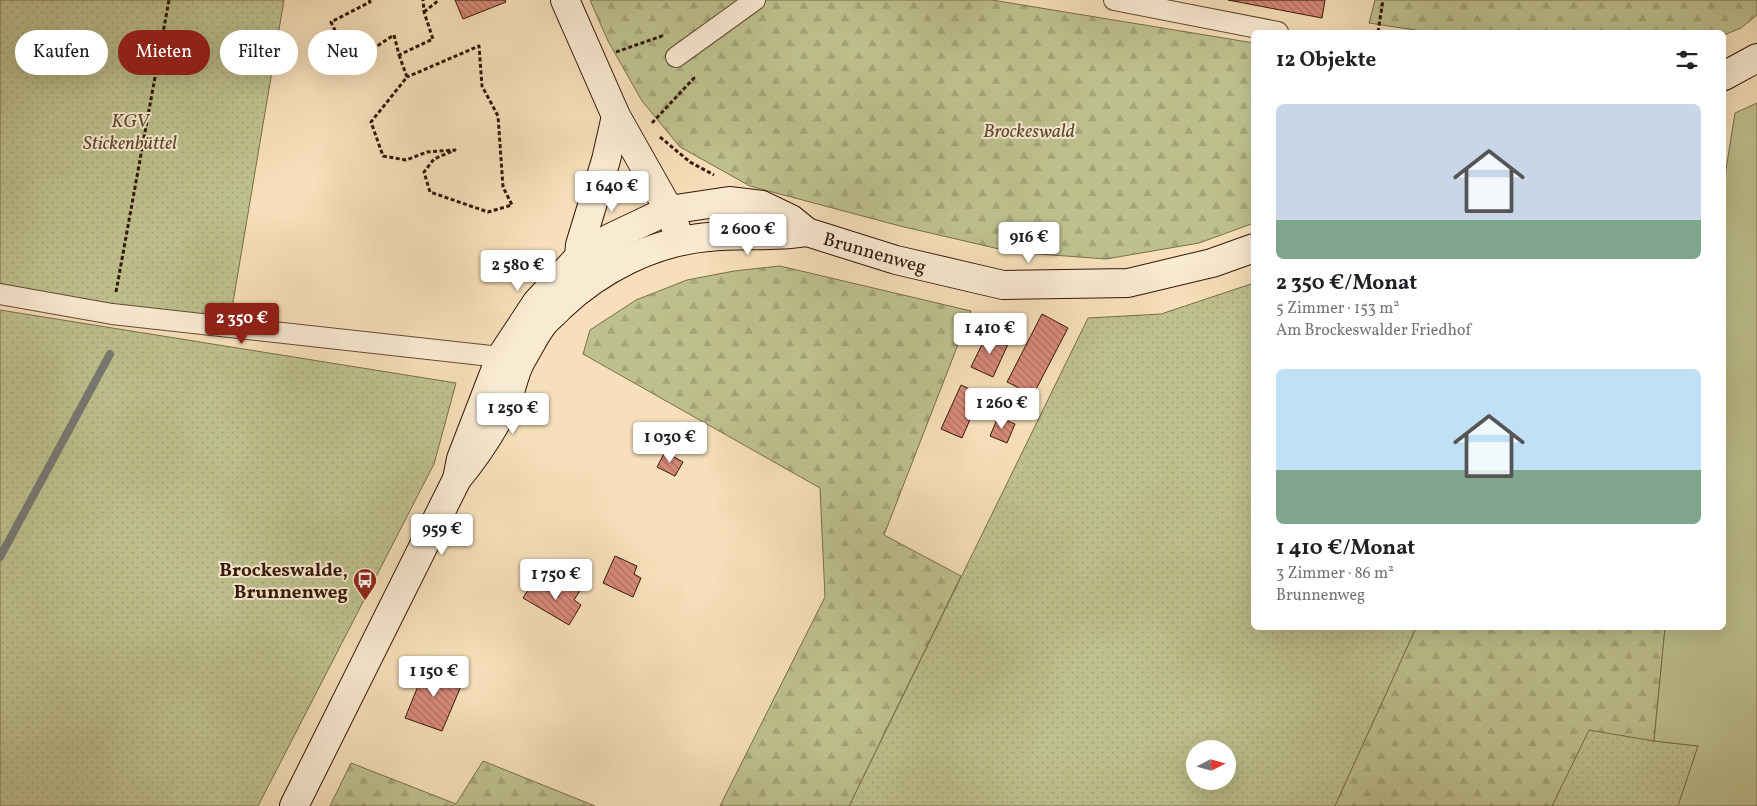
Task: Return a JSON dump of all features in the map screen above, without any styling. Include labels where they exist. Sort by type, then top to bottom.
[{"type":"street","points":[[564,0],[616,116],[669,210],[682,241]]},
{"type":"street","points":[[676,58],[755,0]]},
{"type":"street","points":[[1114,0],[1268,30]]},
{"type":"street","points":[[1726,75],[1757,58]]},
{"type":"street","points":[[578,257],[606,160],[616,116]]},
{"type":"street","name":"Brunnenweg","points":[[510,360],[537,302],[578,257],[610,238],[669,210],[729,201],[762,205],[791,219],[807,232],[896,260],[1003,285],[1128,283],[1212,263],[1251,249]]},
{"type":"street","points":[[294,806],[457,479],[471,462],[506,404],[510,360],[575,293],[617,265],[651,249],[709,236],[786,236],[807,232]]},
{"type":"street","points":[[0,294],[112,314],[510,360]]},
{"type":"path","points":[[112,314],[169,0]]},
{"type":"path","points":[[369,0],[370,2],[331,22],[350,63],[394,36],[407,77]]},
{"type":"path","points":[[399,55],[433,39],[424,12],[423,0]]},
{"type":"path","points":[[424,12],[439,0]]},
{"type":"path","points":[[1378,30],[1383,0]]},
{"type":"path","points":[[479,46],[482,86],[498,116],[503,186],[512,205],[488,212],[430,192],[424,172],[434,159],[455,150],[427,152],[406,160],[383,156],[371,122],[407,77],[479,46]]},
{"type":"path","points":[[645,119],[650,126]]},
{"type":"path","points":[[658,135],[690,162],[718,178]]},
{"type":"green space","name":"KGV Stickenbüttel","points":[[0,0],[284,0],[279,30],[220,30],[220,75],[271,75],[229,326],[0,288]]},
{"type":"green space","name":"Brockeswald","points":[[590,0],[992,0],[1251,43],[1251,224],[1199,243],[1106,259],[1012,252],[900,226],[750,186],[680,147],[642,101],[608,41]]},
{"type":"green space","points":[[1375,0],[1757,0],[1757,15],[1741,28],[1726,34],[1726,30],[1415,30],[1369,23]]},
{"type":"green space","points":[[1757,103],[1757,806],[1678,806],[1698,746],[1654,741],[1665,630],[1726,630],[1726,169],[1735,113]]},
{"type":"green space","points":[[780,266],[971,311],[884,535],[961,576],[849,806],[720,806],[825,597],[820,488],[583,354],[590,330],[636,300],[687,280],[734,271]]},
{"type":"green space","points":[[1251,284],[1251,630],[1415,630],[1335,806],[849,806],[1088,318],[1161,314]]},
{"type":"green space","points":[[0,310],[456,383],[434,464],[258,806],[0,806]]},
{"type":"green space","points":[[1415,630],[1665,630],[1654,741],[1589,730],[1552,806],[1335,806]]},
{"type":"green space","points":[[1589,729],[1654,741],[1698,746],[1678,806],[1552,806]]},
{"type":"green space","points":[[483,761],[595,806],[330,806],[351,763],[456,804]]},
{"type":"building","points":[[455,0],[505,0],[506,2],[463,19]]},
{"type":"building","points":[[1228,0],[1325,0],[1322,18]]},
{"type":"building","points":[[1042,314],[1068,328],[1033,395],[1007,382]]},
{"type":"building","points":[[988,332],[1009,342],[993,377],[971,367]]},
{"type":"building","points":[[961,385],[981,394],[962,438],[941,429]]},
{"type":"building","points":[[998,417],[1015,424],[1007,443],[990,436]]},
{"type":"building","points":[[665,452],[683,462],[675,476],[657,467]]},
{"type":"building","points":[[615,556],[637,566],[634,574],[641,578],[633,597],[603,583]]},
{"type":"building","points":[[567,581],[581,589],[574,600],[581,605],[569,625],[523,598],[533,582],[558,597]]},
{"type":"building","points":[[427,664],[464,679],[442,731],[405,718]]},
{"type":"waterway","points":[[0,557],[110,354]]},
{"type":"place","name":"Brockeswalde, Brunnenweg","points":[[365,601]]}]
